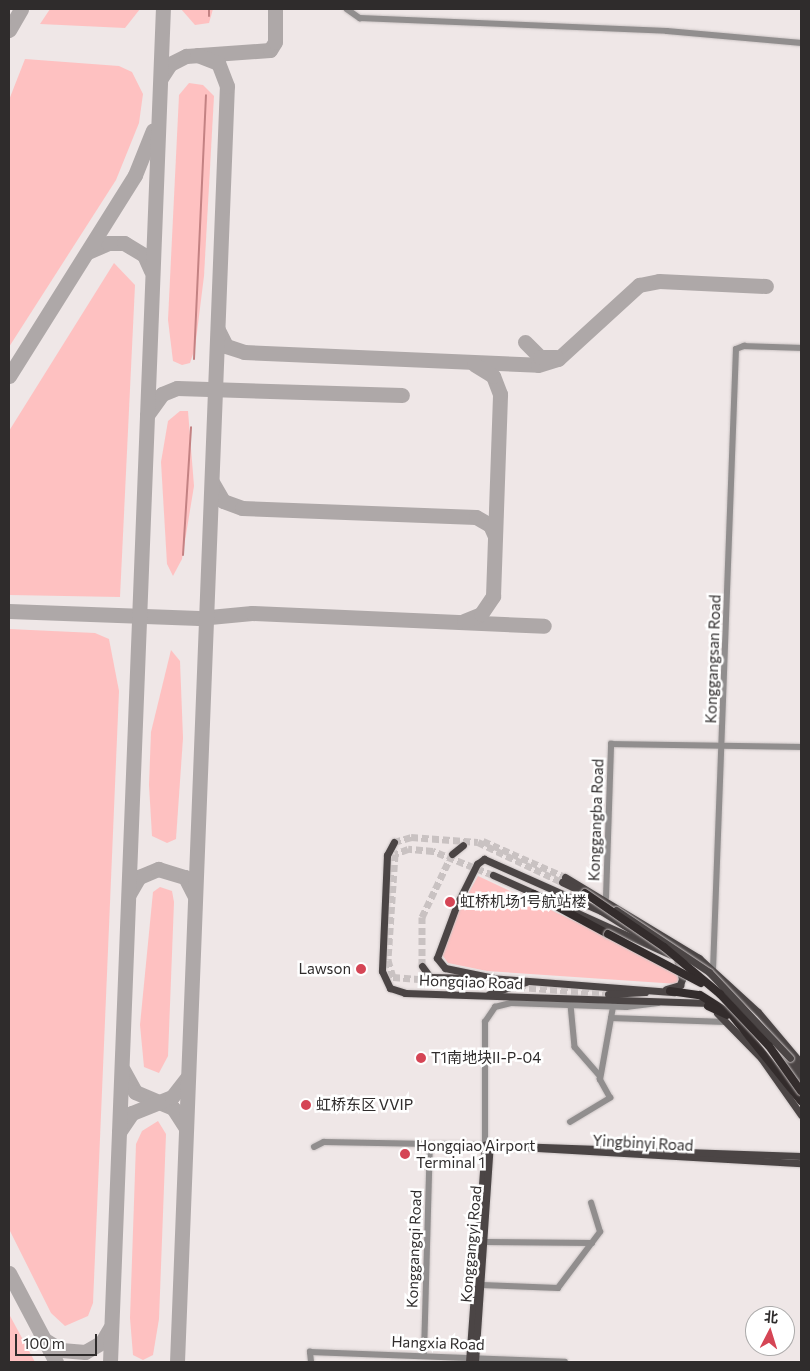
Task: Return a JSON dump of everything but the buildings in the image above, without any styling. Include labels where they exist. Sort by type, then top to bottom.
[{"type":"highway","points":[[585,893],[688,966],[738,1012],[801,1090]]},
{"type":"highway","points":[[534,894],[608,934],[679,968],[738,1012]]},
{"type":"highway","points":[[670,990],[708,998],[749,1032],[801,1101]]},
{"type":"highway","points":[[705,1005],[749,1032]]},
{"type":"main road","name":"Hongqiao Road","points":[[394,842],[387,855],[382,971],[386,984],[405,993],[670,1000],[705,1005]]},
{"type":"main road","points":[[452,854],[463,845]]},
{"type":"main road","points":[[494,978],[445,968],[437,958],[477,864],[488,859],[601,911],[674,957],[738,1008],[801,1082]]},
{"type":"main road","points":[[493,875],[674,957],[683,972],[680,985],[656,989]]},
{"type":"main road","points":[[801,1063],[758,1012],[713,970],[606,898],[564,880],[709,972],[801,1072]]},
{"type":"main road","points":[[547,886],[606,898]]},
{"type":"main road","name":"Hongqiao Road","points":[[422,966],[430,977],[494,978],[670,990],[705,1005],[731,1023],[777,1077],[801,1115]]},
{"type":"main road","points":[[484,996],[529,981]]},
{"type":"main road","points":[[670,990],[608,994],[670,1000]]},
{"type":"main road","name":"Yingbinyi Road","points":[[488,1145],[801,1156]]},
{"type":"main road","name":"Yingbinyi Road","points":[[488,1145],[801,1163]]},
{"type":"main road","name":"Konggangyi Road","points":[[472,1359],[486,1242],[488,1145]]},
{"type":"main road","name":"Konggangyi Road","points":[[472,1359],[488,1145]]},
{"type":"street","points":[[347,9],[360,18],[667,31],[801,42]]},
{"type":"street","name":"Konggangsan Road","points":[[713,970],[723,748],[736,349],[801,348]]},
{"type":"street","name":"Konggangba Road","points":[[606,898],[611,744],[723,748]]},
{"type":"street","points":[[723,748],[801,748]]},
{"type":"street","name":"Konggangyi Road","points":[[488,1145],[486,1127],[486,1022],[503,1003],[613,1007],[670,1000]]},
{"type":"street","points":[[570,1122],[610,1098],[600,1076],[575,1047],[571,1005]]},
{"type":"street","points":[[600,1076],[613,1007]]},
{"type":"street","points":[[611,1018],[731,1023]]},
{"type":"street","name":"Yingbinyi Road","points":[[314,1147],[324,1142],[488,1145]]},
{"type":"street","name":"Konggangqi Road","points":[[424,1354],[430,1145]]},
{"type":"street","points":[[482,1285],[558,1288],[592,1243],[600,1227],[591,1203]]},
{"type":"street","points":[[486,1242],[592,1243]]},
{"type":"street","name":"Hangxia Road","points":[[310,1362],[310,1352],[424,1354],[472,1359],[564,1362]]},
{"type":"shaded area","points":[[50,9],[140,9],[125,28],[40,24]]},
{"type":"shaded area","points":[[181,9],[213,9],[209,23],[195,25]]},
{"type":"shaded area","points":[[25,59],[119,66],[132,72],[143,94],[139,123],[116,180],[9,347],[9,100]]},
{"type":"shaded area","points":[[189,83],[203,85],[214,96],[204,276],[195,348],[190,363],[182,365],[173,361],[168,320],[179,95]]},
{"type":"shaded area","points":[[114,263],[135,285],[120,597],[9,595],[9,431]]},
{"type":"shaded area","points":[[180,411],[188,411],[194,486],[182,559],[173,576],[167,564],[161,462],[168,421]]},
{"type":"shaded area","points":[[9,629],[95,633],[109,639],[119,691],[93,1303],[88,1316],[65,1326],[51,1313],[9,1229]]},
{"type":"shaded area","points":[[171,650],[180,661],[183,738],[176,839],[167,843],[152,836],[149,785],[151,732]]},
{"type":"shaded area","points":[[478,876],[679,970],[678,984],[487,971],[448,963],[440,952],[443,939]]},
{"type":"shaded area","points":[[160,887],[172,891],[174,902],[168,1056],[159,1073],[144,1067],[140,1025],[153,892]]},
{"type":"shaded area","points":[[158,1121],[166,1134],[159,1319],[153,1355],[143,1360],[133,1355],[130,1318],[136,1144],[142,1131]]},
{"type":"shaded area","points":[[9,1314],[35,1362],[9,1362]]},
{"type":"waterway","points":[[209,9],[209,16]]},
{"type":"waterway","points":[[194,359],[206,95]]},
{"type":"waterway","points":[[183,555],[191,427]]},
{"type":"taxiway","points":[[9,30],[21,9]]},
{"type":"taxiway","points":[[110,1362],[163,9]]},
{"type":"taxiway","points":[[161,78],[170,64],[186,56],[270,50],[275,42],[275,9]]},
{"type":"taxiway","points":[[177,1362],[227,86],[218,63],[197,55]]},
{"type":"taxiway","points":[[9,376],[135,175],[153,130]]},
{"type":"taxiway","points":[[88,252],[108,243],[124,243],[144,255],[151,271]]},
{"type":"taxiway","points":[[218,330],[226,346],[244,352],[538,365],[558,359],[639,285],[659,281],[766,286]]},
{"type":"taxiway","points":[[525,342],[540,357],[556,357]]},
{"type":"taxiway","points":[[464,621],[481,614],[493,596],[500,394],[493,376],[474,364]]},
{"type":"taxiway","points":[[147,415],[162,394],[177,388],[402,395]]},
{"type":"taxiway","points":[[212,482],[223,501],[242,508],[476,517],[490,525],[495,536]]},
{"type":"taxiway","points":[[9,611],[199,618],[252,613],[544,626]]},
{"type":"taxiway","points":[[129,894],[139,877],[158,869],[185,877],[194,895]]},
{"type":"taxiway","points":[[123,1070],[135,1092],[173,1108],[186,1128]]},
{"type":"taxiway","points":[[119,1132],[132,1113],[172,1097],[187,1078]]},
{"type":"taxiway","points":[[9,1273],[56,1362]]},
{"type":"taxiway","points":[[45,1340],[61,1350],[85,1352],[102,1342],[110,1328]]},
{"type":"tunnel","points":[[394,842],[411,837],[478,842],[562,882]]},
{"type":"tunnel","points":[[483,841],[565,877]]},
{"type":"tunnel","points":[[493,875],[433,851],[408,849],[395,854],[388,960],[393,977],[608,994]]},
{"type":"tunnel","points":[[422,966],[422,917],[452,854]]},
{"type":"place","name":"虹桥机场1号航站楼","points":[[450,902]]},
{"type":"place","name":"Lawson","points":[[361,969]]},
{"type":"place","name":"T1南地块II-P-04","points":[[421,1058]]},
{"type":"place","name":"虹桥东区 VVIP","points":[[306,1105]]},
{"type":"place","name":"Hongqiao Airport Terminal 1","points":[[405,1154]]}]
